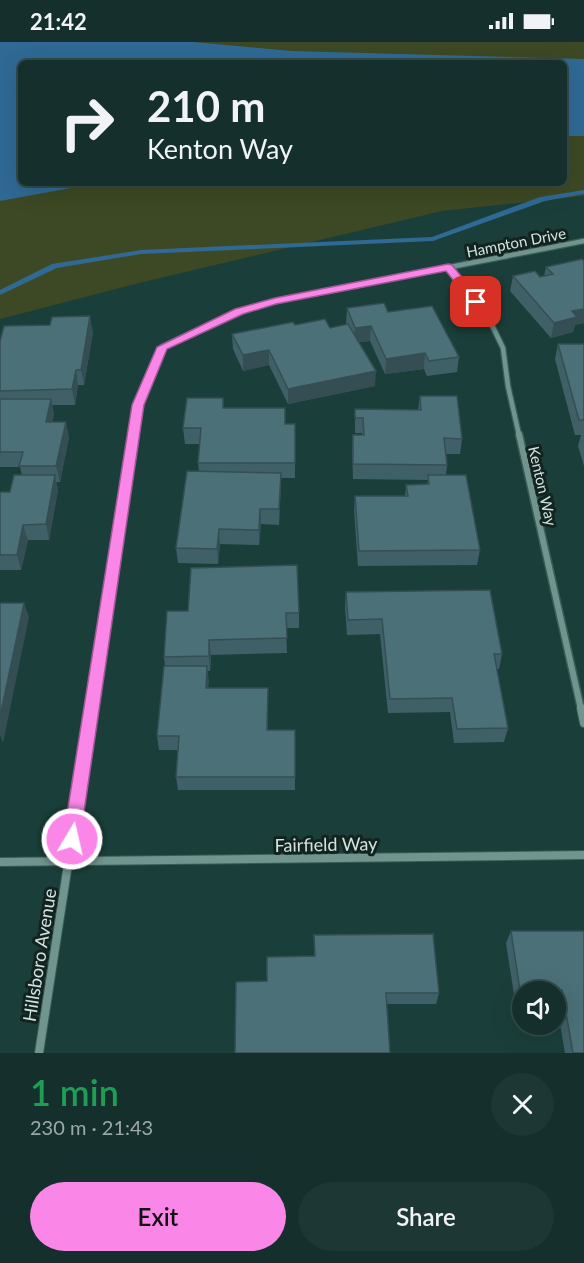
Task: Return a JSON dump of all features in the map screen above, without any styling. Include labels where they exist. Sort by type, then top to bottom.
[{"type":"street","name":"Hampton Drive","points":[[68,862],[138,405],[162,347],[239,311],[275,301],[584,241]]},
{"type":"street","name":"Kenton Way","points":[[448,267],[489,319],[503,348],[508,387],[584,723]]},
{"type":"street","name":"Fairfield Way","points":[[0,862],[584,855]]},
{"type":"street","name":"Hillsboro Avenue","points":[[39,1053],[68,862]]},
{"type":"green space","points":[[0,42],[584,42],[584,196],[442,211],[139,283],[0,319]]},
{"type":"water","points":[[0,42],[194,42],[292,51],[584,59],[584,136],[567,136],[567,60],[18,60],[18,186],[82,186],[0,201]]},
{"type":"building","points":[[582,259],[584,261],[584,309],[572,311],[577,317],[554,323],[513,276],[535,271],[540,277],[553,274],[546,267]]},
{"type":"building","points":[[384,303],[388,312],[432,306],[459,357],[429,361],[425,353],[386,359],[371,326],[355,328],[347,308]]},
{"type":"building","points":[[90,316],[81,370],[76,370],[72,389],[0,391],[0,341],[4,326],[50,325],[52,317]]},
{"type":"building","points":[[325,319],[330,328],[348,324],[376,371],[288,389],[269,350],[243,355],[232,334],[293,322],[295,325]]},
{"type":"building","points":[[558,344],[584,344],[584,420],[579,420]]},
{"type":"building","points":[[420,396],[457,396],[462,439],[444,438],[447,465],[353,464],[353,435],[364,435],[363,418],[355,418],[355,409],[421,410]]},
{"type":"building","points":[[187,398],[223,398],[223,408],[285,408],[285,424],[295,424],[295,463],[198,463],[201,428],[183,428]]},
{"type":"building","points":[[0,399],[51,399],[46,422],[66,422],[56,466],[19,466],[23,452],[0,452]]},
{"type":"building","points":[[187,471],[281,473],[279,509],[260,509],[259,530],[219,529],[217,549],[176,548]]},
{"type":"building","points":[[14,475],[55,475],[46,524],[23,525],[17,555],[0,555],[0,492],[10,492]]},
{"type":"building","points":[[428,475],[466,475],[480,550],[359,551],[355,496],[408,496],[406,485],[429,484]]},
{"type":"building","points":[[297,565],[299,613],[286,613],[287,638],[209,640],[209,656],[164,657],[167,611],[188,611],[191,568]]},
{"type":"building","points":[[490,590],[502,654],[494,654],[508,728],[457,729],[452,698],[390,699],[382,619],[348,620],[346,592]]},
{"type":"building","points":[[0,603],[24,603],[0,717]]},
{"type":"building","points":[[164,666],[207,666],[206,688],[268,688],[267,730],[295,730],[295,777],[176,777],[179,736],[157,736]]},
{"type":"building","points":[[511,931],[584,931],[584,1053],[573,1053],[566,1013],[566,981],[519,981]]},
{"type":"building","points":[[433,934],[439,993],[386,993],[390,1053],[235,1053],[236,982],[267,981],[267,957],[315,956],[314,935]]},
{"type":"waterway","points":[[0,293],[55,266],[141,252],[433,239],[543,199],[584,192]]},
{"type":"route","points":[[72,839],[138,405],[162,347],[239,311],[275,301],[448,267],[476,302]]}]
